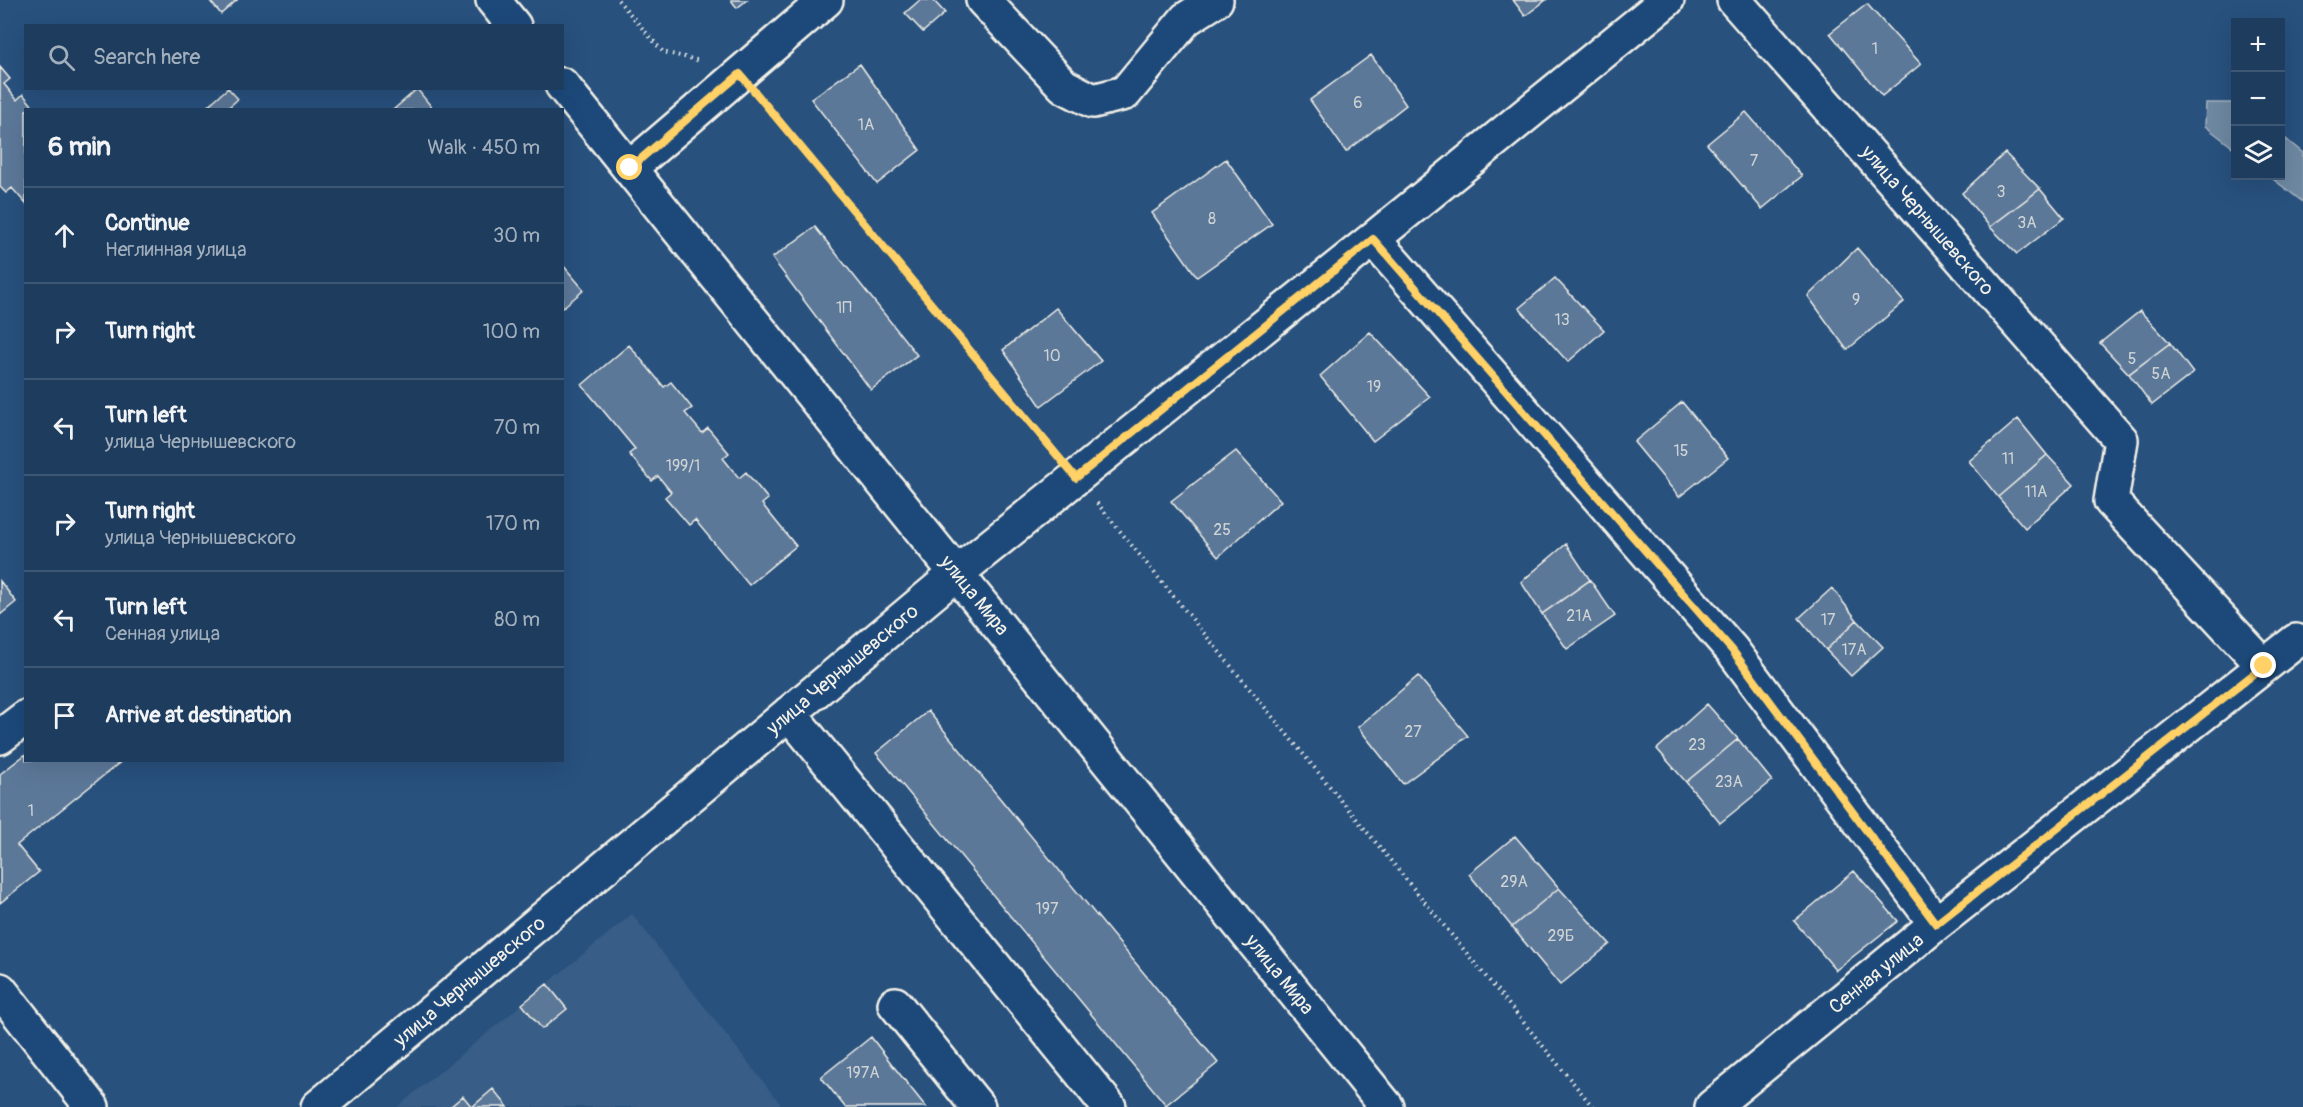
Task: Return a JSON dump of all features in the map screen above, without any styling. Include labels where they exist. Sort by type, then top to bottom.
[{"type":"street","points":[[493,0],[512,24]]},
{"type":"street","points":[[630,168],[826,0]]},
{"type":"street","points":[[983,0],[1064,86],[1093,101],[1125,93],[1186,19],[1216,0]]},
{"type":"street","name":"улица Чернышевского","points":[[318,1107],[957,573],[1667,0]]},
{"type":"street","name":"улица Чернышевского","points":[[1734,0],[2121,440],[2111,501],[2264,666]]},
{"type":"street","name":"улица Мира","points":[[564,87],[1387,1107]]},
{"type":"street","points":[[1373,239],[1732,650],[1936,924]]},
{"type":"street","name":"Сенная улица","points":[[1712,1107],[1936,924],[2296,641]]},
{"type":"street","points":[[789,713],[1108,1107]]},
{"type":"street","points":[[0,737],[24,719]]},
{"type":"street","points":[[0,990],[92,1107]]},
{"type":"street","points":[[895,1004],[978,1107]]},
{"type":"path","points":[[618,0],[663,52],[713,64],[740,74],[1076,478],[1593,1107]]},
{"type":"shaded area","points":[[2206,103],[2231,103],[2231,146],[2205,126]]},
{"type":"shaded area","points":[[2285,138],[2303,153],[2303,202],[2274,180],[2285,180]]},
{"type":"shaded area","points":[[632,914],[783,1107],[397,1107]]},
{"type":"building","points":[[209,0],[237,0],[221,14]]},
{"type":"building","points":[[731,0],[747,0],[737,8]]},
{"type":"building","points":[[920,0],[933,0],[945,13],[923,32],[905,13]]},
{"type":"building","points":[[1513,0],[1546,0],[1525,16]]},
{"type":"building","points":[[1867,4],[1921,64],[1882,96],[1830,33]]},
{"type":"building","points":[[1371,55],[1406,105],[1346,152],[1310,100]]},
{"type":"building","points":[[860,64],[920,150],[877,184],[811,99]]},
{"type":"building","points":[[0,67],[10,79],[4,84],[17,100],[23,94],[34,108],[24,108],[24,202],[12,188],[6,193],[0,187]]},
{"type":"building","points":[[226,90],[230,90],[238,99],[230,108],[205,108]]},
{"type":"building","points":[[418,90],[432,108],[395,108]]},
{"type":"building","points":[[1746,112],[1802,176],[1762,209],[1707,144]]},
{"type":"building","points":[[2005,153],[2040,189],[1990,227],[1962,193]]},
{"type":"building","points":[[1226,159],[1272,224],[1197,277],[1152,213]]},
{"type":"building","points":[[2040,189],[2064,218],[2017,254],[1990,227]]},
{"type":"building","points":[[815,227],[917,355],[871,390],[772,258]]},
{"type":"building","points":[[1857,248],[1904,302],[1847,350],[1808,296]]},
{"type":"building","points":[[564,266],[584,290],[564,306]]},
{"type":"building","points":[[1555,278],[1604,330],[1568,362],[1519,308]]},
{"type":"building","points":[[1056,308],[1101,361],[1041,406],[1003,350]]},
{"type":"building","points":[[2140,311],[2170,343],[2129,374],[2100,343]]},
{"type":"building","points":[[1370,332],[1430,397],[1373,441],[1320,376]]},
{"type":"building","points":[[2170,343],[2193,373],[2152,405],[2129,374]]},
{"type":"building","points":[[629,345],[664,387],[671,382],[692,408],[685,413],[702,433],[708,428],[729,453],[723,458],[739,478],[746,472],[768,499],[762,504],[796,546],[749,585],[695,520],[689,525],[665,497],[671,492],[658,476],[652,481],[629,454],[635,449],[582,385]]},
{"type":"building","points":[[1682,402],[1728,458],[1679,497],[1634,442]]},
{"type":"building","points":[[2018,419],[2047,455],[1998,497],[1969,461]]},
{"type":"building","points":[[1236,451],[1281,501],[1218,557],[1171,501]]},
{"type":"building","points":[[2047,455],[2074,484],[2025,528],[1998,497]]},
{"type":"building","points":[[1566,544],[1590,580],[1542,614],[1521,582]]},
{"type":"building","points":[[1590,580],[1615,616],[1567,649],[1542,614]]},
{"type":"building","points":[[0,581],[16,602],[0,615]]},
{"type":"building","points":[[1832,588],[1857,620],[1826,650],[1799,618]]},
{"type":"building","points":[[1857,620],[1883,647],[1851,676],[1826,650]]},
{"type":"building","points":[[1418,676],[1468,736],[1403,784],[1358,727]]},
{"type":"building","points":[[1707,704],[1738,739],[1686,782],[1657,749]]},
{"type":"building","points":[[928,711],[1218,1063],[1166,1105],[876,753]]},
{"type":"building","points":[[1738,739],[1772,781],[1720,823],[1686,782]]},
{"type":"building","points":[[24,756],[24,762],[121,762],[17,845],[39,872],[0,903],[0,774]]},
{"type":"building","points":[[1515,836],[1559,888],[1512,927],[1469,874]]},
{"type":"building","points":[[1854,871],[1898,921],[1836,970],[1794,921]]},
{"type":"building","points":[[1559,888],[1610,944],[1560,985],[1512,927]]},
{"type":"building","points":[[547,984],[567,1009],[542,1029],[522,1004]]},
{"type":"building","points":[[871,1037],[926,1107],[845,1107],[821,1077]]},
{"type":"building","points":[[493,1089],[508,1107],[472,1107]]},
{"type":"building","points":[[463,1096],[472,1107],[450,1107]]},
{"type":"route","points":[[630,168],[740,74],[1076,478],[1373,239],[1732,650],[1936,924],[2264,666]]}]
